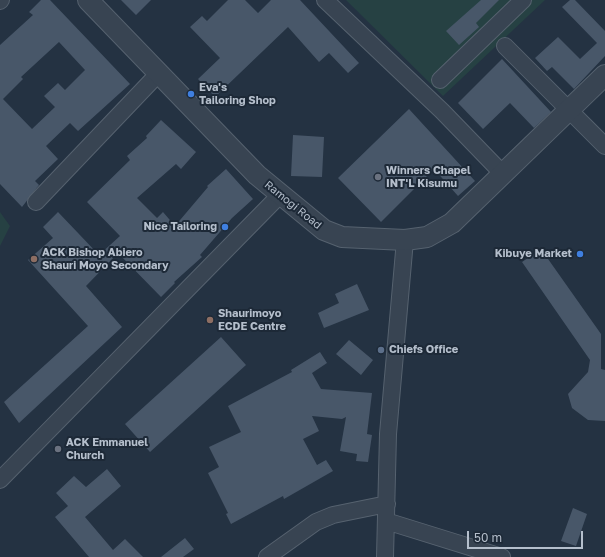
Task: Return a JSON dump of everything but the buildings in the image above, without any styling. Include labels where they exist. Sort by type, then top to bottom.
[{"type":"street","name":"Ramogi Road","points":[[88,0],[258,175],[280,195],[324,230],[342,237],[405,240],[427,236],[452,223],[605,75]]},
{"type":"street","points":[[326,0],[442,111],[503,174]]},
{"type":"street","points":[[440,80],[523,0]]},
{"type":"street","points":[[505,46],[605,146]]},
{"type":"street","points":[[36,202],[159,73]]},
{"type":"street","points":[[0,480],[280,195]]},
{"type":"street","points":[[385,557],[388,434],[405,240]]},
{"type":"street","points":[[267,557],[316,522],[333,515],[386,504]]},
{"type":"street","points":[[386,521],[502,557]]},
{"type":"green space","points":[[346,0],[545,0],[443,96]]},
{"type":"green space","points":[[0,212],[10,226],[0,246]]},
{"type":"place","name":"Eva's Tailoring Shop","points":[[191,94]]},
{"type":"place","name":"Winners Chapel INT'L Kisumu","points":[[378,177]]},
{"type":"place","name":"Nice Tailoring","points":[[225,227]]},
{"type":"place","name":"Kibuye Market","points":[[580,254]]},
{"type":"place","name":"ACK Bishop Abiero Shauri Moyo Secondary","points":[[34,259]]},
{"type":"place","name":"Shaurimoyo ECDE Centre","points":[[210,320]]},
{"type":"place","name":"Chiefs Office","points":[[381,350]]},
{"type":"place","name":"ACK Emmanuel Church","points":[[58,449]]}]
